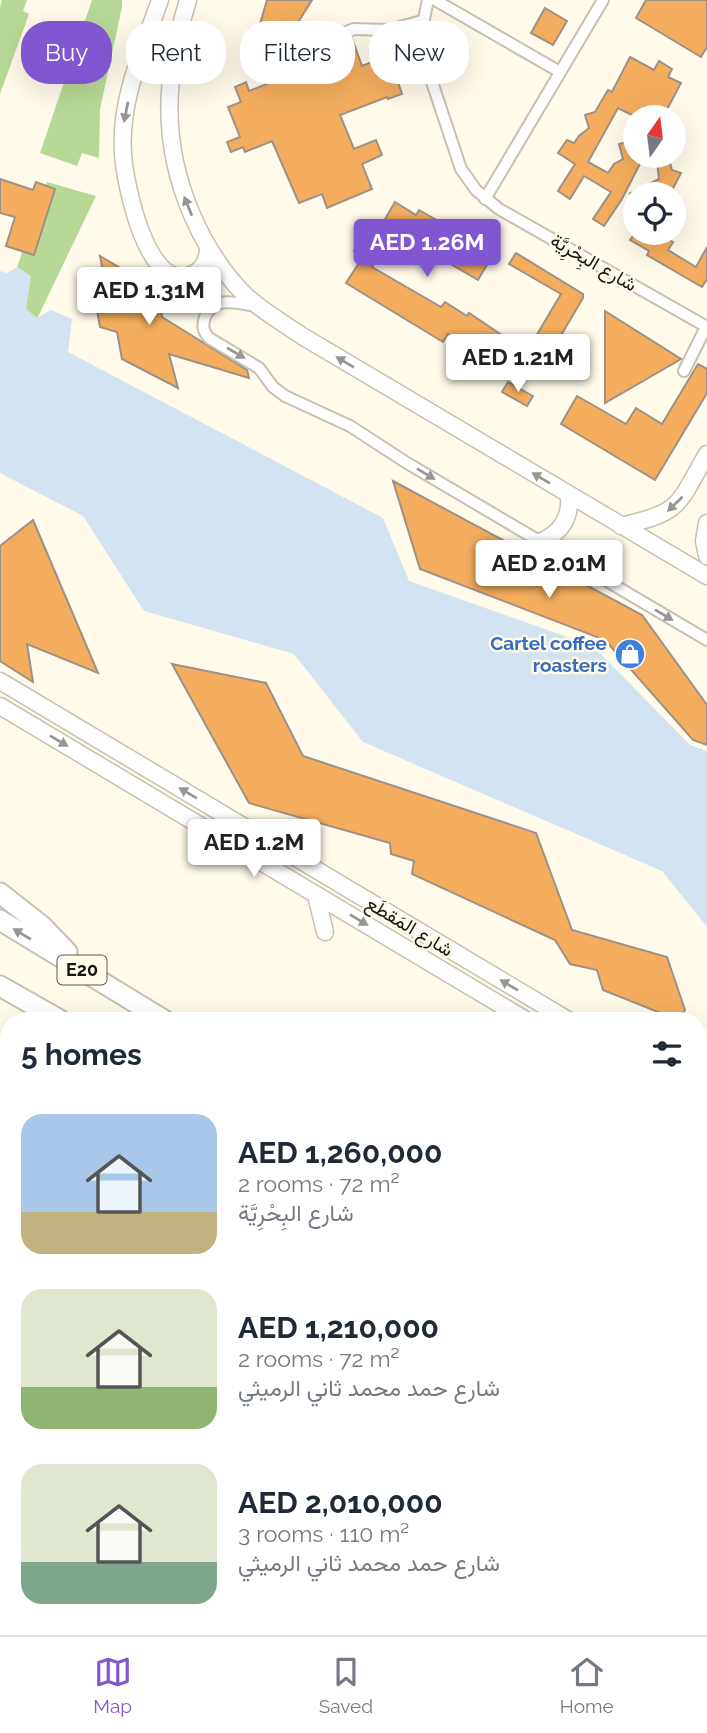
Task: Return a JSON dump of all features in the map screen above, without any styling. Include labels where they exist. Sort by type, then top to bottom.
[{"type":"highway","points":[[0,893],[42,926],[84,971]]},
{"type":"highway","name":"E20","points":[[0,920],[151,1012]]},
{"type":"highway","points":[[0,986],[46,1012]]},
{"type":"street","points":[[160,0],[129,95],[123,127],[126,180],[141,231],[163,270],[172,276],[189,276],[203,266],[208,250]]},
{"type":"street","points":[[188,0],[171,70],[169,121],[175,171],[208,250],[246,296],[310,341],[707,576]]},
{"type":"street","name":"شارع البِحْرِيَّة","points":[[422,21],[428,0]]},
{"type":"street","points":[[435,0],[560,72]]},
{"type":"street","points":[[485,199],[603,0]]},
{"type":"street","name":"شارع البِحْرِيَّة","points":[[433,84],[461,169],[485,199],[707,327]]},
{"type":"street","points":[[261,307],[230,302],[216,304],[204,320],[204,332],[209,338],[259,368],[273,387],[285,396],[350,426],[707,640]]},
{"type":"street","points":[[684,371],[707,327]]},
{"type":"street","points":[[621,526],[660,516],[672,509],[681,500],[707,454]]},
{"type":"street","points":[[540,542],[556,534],[562,527],[569,512],[569,495]]},
{"type":"street","points":[[707,523],[707,556]]},
{"type":"street","name":"شارع المَقطَع","points":[[0,681],[555,1012]]},
{"type":"street","name":"شارع المَقطَع","points":[[0,706],[513,1012]]},
{"type":"street","points":[[320,872],[312,892],[325,932]]},
{"type":"green space","points":[[2,0],[27,0],[23,11],[29,14],[26,21],[21,21],[21,36],[0,94]]},
{"type":"green space","points":[[92,0],[122,0],[112,53],[112,21],[85,21]]},
{"type":"green space","points":[[63,84],[105,84],[100,109],[99,158],[82,153],[77,166],[40,153]]},
{"type":"green space","points":[[47,182],[96,196],[37,319],[26,309],[30,276],[17,267]]},
{"type":"water","points":[[17,267],[31,276],[26,309],[37,318],[51,310],[72,319],[68,352],[383,518],[409,581],[593,646],[690,745],[707,751],[707,927],[662,871],[363,742],[294,654],[144,611],[83,516],[0,473],[0,271],[7,273]]},
{"type":"building","points":[[267,0],[312,0],[299,21],[261,21]]},
{"type":"building","points":[[646,0],[707,0],[707,47],[701,57],[636,18]]},
{"type":"building","points":[[545,8],[567,21],[553,45],[531,33]]},
{"type":"building","points":[[355,46],[362,66],[369,63],[369,84],[399,84],[402,94],[340,115],[354,149],[376,140],[382,155],[362,164],[372,189],[327,208],[322,194],[299,203],[272,141],[245,152],[243,147],[231,152],[227,142],[240,137],[228,107],[241,102],[235,87],[247,84],[249,91],[267,84],[355,84]]},
{"type":"building","points":[[630,57],[654,70],[659,61],[672,69],[668,77],[681,83],[669,105],[623,105],[623,110],[618,108],[588,162],[608,173],[614,164],[623,159],[623,168],[638,168],[631,182],[623,182],[623,197],[604,226],[593,219],[611,192],[584,176],[570,199],[558,191],[575,164],[558,153],[567,140],[574,143],[589,128],[585,115],[595,112],[608,90],[612,92]]},
{"type":"building","points":[[623,143],[623,159],[619,144]]},
{"type":"building","points":[[658,168],[671,168],[681,173],[676,182],[653,182],[659,179]]},
{"type":"building","points":[[0,179],[33,190],[36,182],[55,189],[34,255],[6,246],[15,217],[0,213]]},
{"type":"building","points":[[395,202],[416,215],[419,210],[494,253],[478,280],[394,231],[372,267],[441,307],[445,302],[467,316],[469,313],[509,340],[493,363],[448,334],[443,342],[346,283],[363,257],[354,251],[373,221],[381,226]]},
{"type":"building","points":[[639,245],[671,245],[668,250],[696,267],[707,247],[707,279],[702,287],[647,255],[649,251]]},
{"type":"building","points":[[516,253],[583,294],[547,359],[529,348],[561,294],[509,264]]},
{"type":"building","points":[[100,256],[158,290],[162,317],[247,370],[249,378],[169,354],[178,388],[122,359],[117,332],[100,327],[91,276],[105,282]]},
{"type":"building","points":[[605,311],[681,359],[605,403]]},
{"type":"building","points":[[698,364],[707,369],[707,393],[655,480],[561,424],[577,396],[626,424],[636,408],[662,424]]},
{"type":"building","points":[[508,382],[533,396],[527,406],[502,392]]},
{"type":"building","points":[[393,481],[642,615],[707,705],[707,745],[693,740],[605,640],[420,569]]},
{"type":"building","points":[[33,520],[98,673],[27,644],[33,682],[0,661],[0,546]]},
{"type":"building","points":[[172,664],[266,683],[303,756],[536,833],[572,930],[667,957],[685,1010],[658,1012],[603,990],[597,970],[570,964],[555,940],[412,874],[414,861],[391,854],[390,843],[249,803]]},
{"type":"place","name":"Cartel coffee roasters","points":[[630,654]]}]
